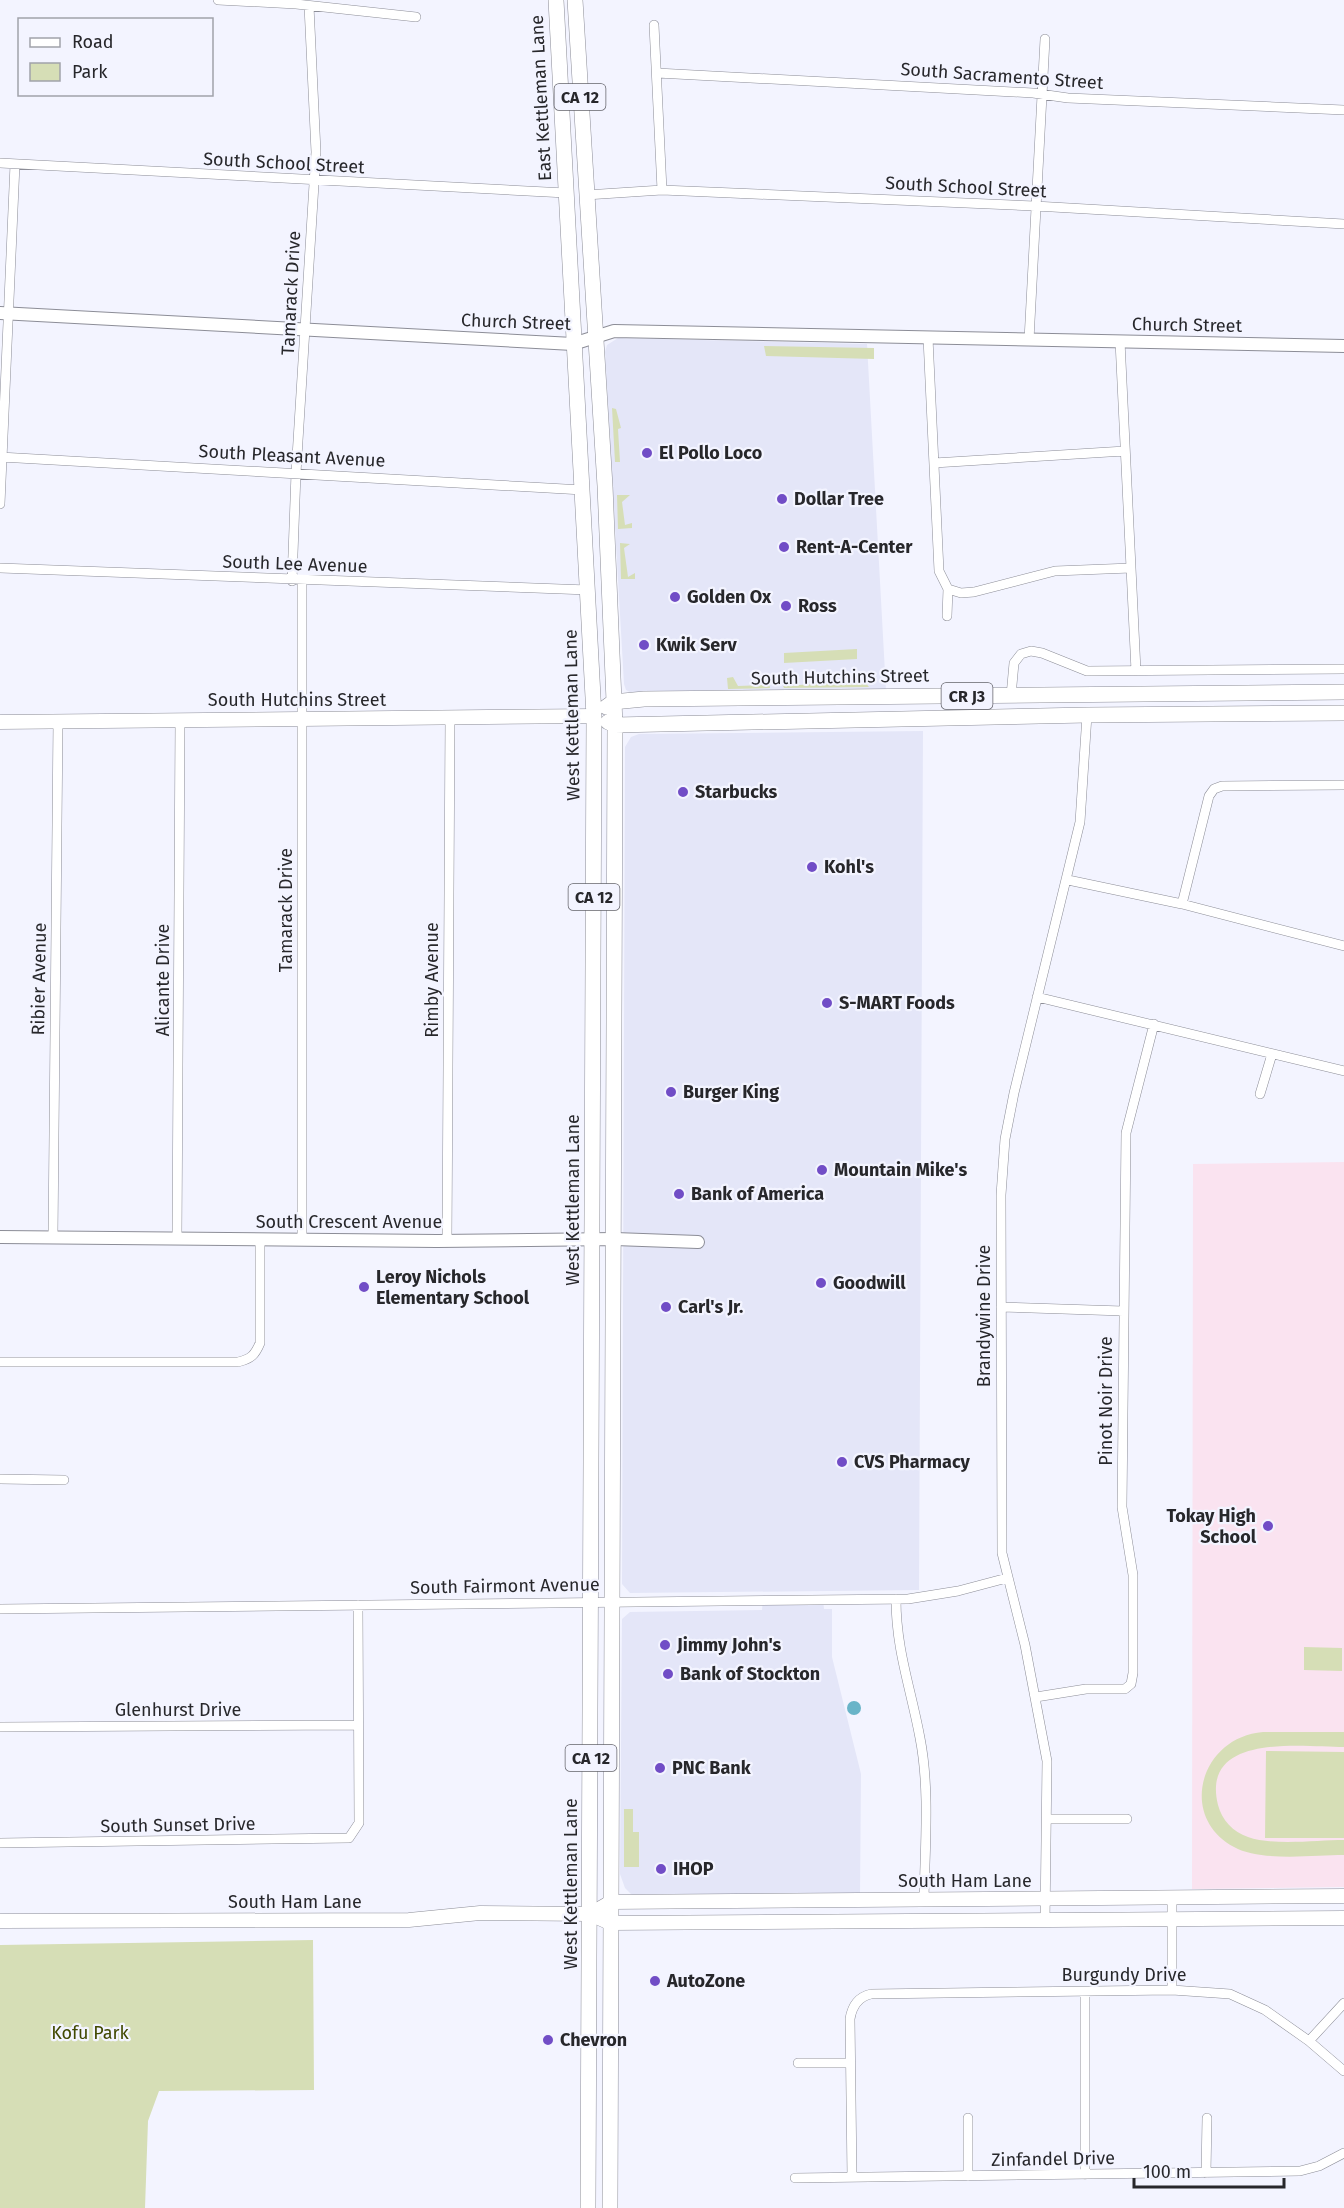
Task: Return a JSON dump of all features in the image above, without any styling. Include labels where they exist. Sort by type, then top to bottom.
[{"type":"main road","name":"East Kettleman Lane","points":[[556,0],[566,194]]},
{"type":"main road","name":"CA 12","points":[[575,0],[607,537],[615,725],[610,2208]]},
{"type":"main road","name":"West Kettleman Lane","points":[[566,194],[594,716],[588,2208]]},
{"type":"main road","name":"South Hutchins Street","points":[[613,702],[644,699],[1344,692]]},
{"type":"main road","points":[[783,721],[797,706],[819,697]]},
{"type":"main road","points":[[594,716],[613,702]]},
{"type":"main road","name":"South Hutchins Street","points":[[0,722],[594,716],[615,725],[1087,715],[1344,713]]},
{"type":"main road","points":[[594,920],[602,942],[614,960]]},
{"type":"main road","name":"South Ham Lane","points":[[590,1914],[611,1902],[1344,1896]]},
{"type":"main road","name":"South Ham Lane","points":[[0,1921],[409,1920],[480,1913],[590,1914],[610,1923],[1045,1922],[1344,1918]]},
{"type":"street","points":[[218,0],[309,6],[416,17]]},
{"type":"street","name":"Tamarack Drive","points":[[302,1239],[302,719],[296,473],[316,152],[309,6]]},
{"type":"street","points":[[654,25],[663,190]]},
{"type":"street","points":[[1029,340],[1045,39]]},
{"type":"street","name":"South Sacramento Street","points":[[657,73],[1042,94],[1068,98],[1344,110]]},
{"type":"street","name":"South School Street","points":[[0,162],[313,182],[566,194]]},
{"type":"street","points":[[0,504],[5,313],[15,164]]},
{"type":"street","name":"South School Street","points":[[586,195],[663,190],[1035,206],[1344,224]]},
{"type":"street","name":"Church Street","points":[[5,313],[573,344],[614,331],[1344,346]]},
{"type":"street","points":[[928,338],[939,572],[948,589],[947,616]]},
{"type":"street","points":[[1120,342],[1136,672]]},
{"type":"street","points":[[934,463],[1125,451]]},
{"type":"street","name":"South Pleasant Avenue","points":[[2,457],[583,490]]},
{"type":"street","points":[[948,589],[961,593],[974,592],[1055,571],[1131,567]]},
{"type":"street","name":"South Lee Avenue","points":[[0,568],[297,581],[588,590]]},
{"type":"street","points":[[1011,696],[1014,663],[1021,654],[1031,651],[1042,653],[1087,671],[1344,669]]},
{"type":"street","name":"Brandywine Drive","points":[[1045,1922],[1047,1761],[1036,1697],[1002,1554],[1001,1195],[1005,1139],[1080,822],[1087,715]]},
{"type":"street","name":"Rimby Avenue","points":[[447,1240],[450,719]]},
{"type":"street","name":"Alicante Drive","points":[[177,1239],[180,721]]},
{"type":"street","name":"Ribier Avenue","points":[[53,1237],[58,722]]},
{"type":"street","points":[[1182,904],[1209,796],[1214,789],[1222,786],[1344,785]]},
{"type":"street","points":[[1068,880],[1182,904],[1344,946]]},
{"type":"street","points":[[1037,997],[1154,1023],[1344,1071]]},
{"type":"street","name":"Pinot Noir Drive","points":[[1036,1697],[1086,1689],[1125,1689],[1131,1684],[1133,1673],[1133,1575],[1122,1507],[1126,1133],[1154,1023]]},
{"type":"street","points":[[1260,1094],[1272,1054]]},
{"type":"street","name":"South Crescent Avenue","points":[[0,1237],[260,1240],[615,1239],[698,1242]]},
{"type":"street","points":[[0,1362],[238,1362],[255,1355],[260,1343],[260,1240]]},
{"type":"street","points":[[1001,1307],[1123,1311]]},
{"type":"street","points":[[0,1479],[64,1480]]},
{"type":"street","name":"South Fairmont Avenue","points":[[0,1609],[896,1599],[958,1591],[1007,1578]]},
{"type":"street","points":[[896,1599],[899,1651],[921,1739],[924,1772],[924,1899]]},
{"type":"street","points":[[357,1725],[358,1605]]},
{"type":"street","name":"Glenhurst Drive","points":[[0,1727],[357,1725]]},
{"type":"street","name":"South Sunset Drive","points":[[0,1843],[345,1839],[354,1834],[359,1823],[357,1725]]},
{"type":"street","points":[[1047,1819],[1127,1819]]},
{"type":"street","points":[[1172,1898],[1172,1990]]},
{"type":"street","name":"Burgundy Drive","points":[[850,2063],[850,2019],[855,2003],[863,1996],[1172,1990],[1230,1994],[1248,2000],[1309,2041],[1344,2071]]},
{"type":"street","points":[[1085,1992],[1085,2175]]},
{"type":"street","points":[[1309,2041],[1344,2003]]},
{"type":"street","points":[[798,2063],[850,2063],[852,2177]]},
{"type":"street","points":[[968,2118],[968,2176]]},
{"type":"street","points":[[1206,2173],[1207,2118]]},
{"type":"street","name":"Zinfandel Drive","points":[[795,2178],[1300,2171],[1319,2166],[1344,2152]]},
{"type":"shaded area","points":[[618,338],[867,344],[886,691],[632,693],[626,690],[605,352],[607,345]]},
{"type":"shaded area","points":[[923,731],[919,1590],[630,1593],[622,1584],[625,747],[631,737],[639,734]]},
{"type":"shaded area","name":"Tokay High School","points":[[1344,1162],[1344,1887],[1192,1889],[1193,1164]]},
{"type":"shaded area","points":[[763,1599],[823,1599],[824,1609],[832,1609],[832,1657],[861,1774],[860,1896],[633,1896],[625,1888],[620,1874],[622,1619],[630,1612],[762,1610]]},
{"type":"green space","points":[[764,346],[874,348],[874,359],[766,356]]},
{"type":"green space","points":[[612,408],[616,409],[621,428],[618,429],[620,462],[615,462]]},
{"type":"green space","points":[[617,495],[630,495],[622,502],[625,525],[632,523],[632,528],[618,529]]},
{"type":"green space","points":[[620,543],[630,544],[624,548],[628,577],[635,573],[635,579],[621,579]]},
{"type":"green space","points":[[857,649],[857,659],[784,663],[784,653]]},
{"type":"green space","points":[[768,676],[770,688],[728,689],[727,678],[733,677],[738,686],[766,685],[762,677]]},
{"type":"green space","points":[[864,681],[869,687],[784,688],[783,686]]},
{"type":"green space","points":[[1304,1647],[1342,1648],[1342,1671],[1304,1670]]},
{"type":"green space","points":[[1263,1732],[1344,1732],[1344,1747],[1281,1746],[1239,1755],[1224,1765],[1217,1782],[1218,1805],[1225,1820],[1233,1829],[1258,1840],[1282,1842],[1344,1840],[1344,1855],[1288,1857],[1258,1855],[1234,1847],[1216,1833],[1206,1817],[1202,1798],[1204,1780],[1212,1762],[1224,1748],[1242,1737]]},
{"type":"green space","points":[[1266,1751],[1344,1752],[1344,1838],[1265,1838]]},
{"type":"green space","points":[[624,1809],[633,1809],[633,1832],[639,1832],[639,1867],[624,1867]]},
{"type":"green space","name":"Kofu Park","points":[[313,1940],[314,2090],[159,2091],[148,2121],[145,2208],[0,2208],[0,1945]]},
{"type":"water","points":[[854,1701],[859,1703],[861,1708],[859,1713],[854,1715],[849,1713],[847,1708],[849,1703]]},
{"type":"place","name":"El Pollo Loco","points":[[647,453]]},
{"type":"place","name":"Dollar Tree","points":[[782,499]]},
{"type":"place","name":"Rent-A-Center","points":[[784,547]]},
{"type":"place","name":"Golden Ox","points":[[675,597]]},
{"type":"place","name":"Ross","points":[[786,606]]},
{"type":"place","name":"Kwik Serv","points":[[644,645]]},
{"type":"place","name":"Starbucks","points":[[683,792]]},
{"type":"place","name":"Kohl's","points":[[812,867]]},
{"type":"place","name":"S-MART Foods","points":[[827,1003]]},
{"type":"place","name":"Burger King","points":[[671,1092]]},
{"type":"place","name":"Mountain Mike's","points":[[822,1170]]},
{"type":"place","name":"Bank of America","points":[[679,1194]]},
{"type":"place","name":"Goodwill","points":[[821,1283]]},
{"type":"place","name":"Leroy Nichols Elementary School","points":[[364,1287]]},
{"type":"place","name":"Carl's Jr.","points":[[666,1307]]},
{"type":"place","name":"CVS Pharmacy","points":[[842,1462]]},
{"type":"place","name":"Tokay High School","points":[[1268,1526]]},
{"type":"place","name":"Jimmy John's","points":[[665,1645]]},
{"type":"place","name":"Bank of Stockton","points":[[668,1674]]},
{"type":"place","name":"PNC Bank","points":[[660,1768]]},
{"type":"place","name":"IHOP","points":[[661,1869]]},
{"type":"place","name":"AutoZone","points":[[655,1981]]},
{"type":"place","name":"Chevron","points":[[548,2040]]}]
